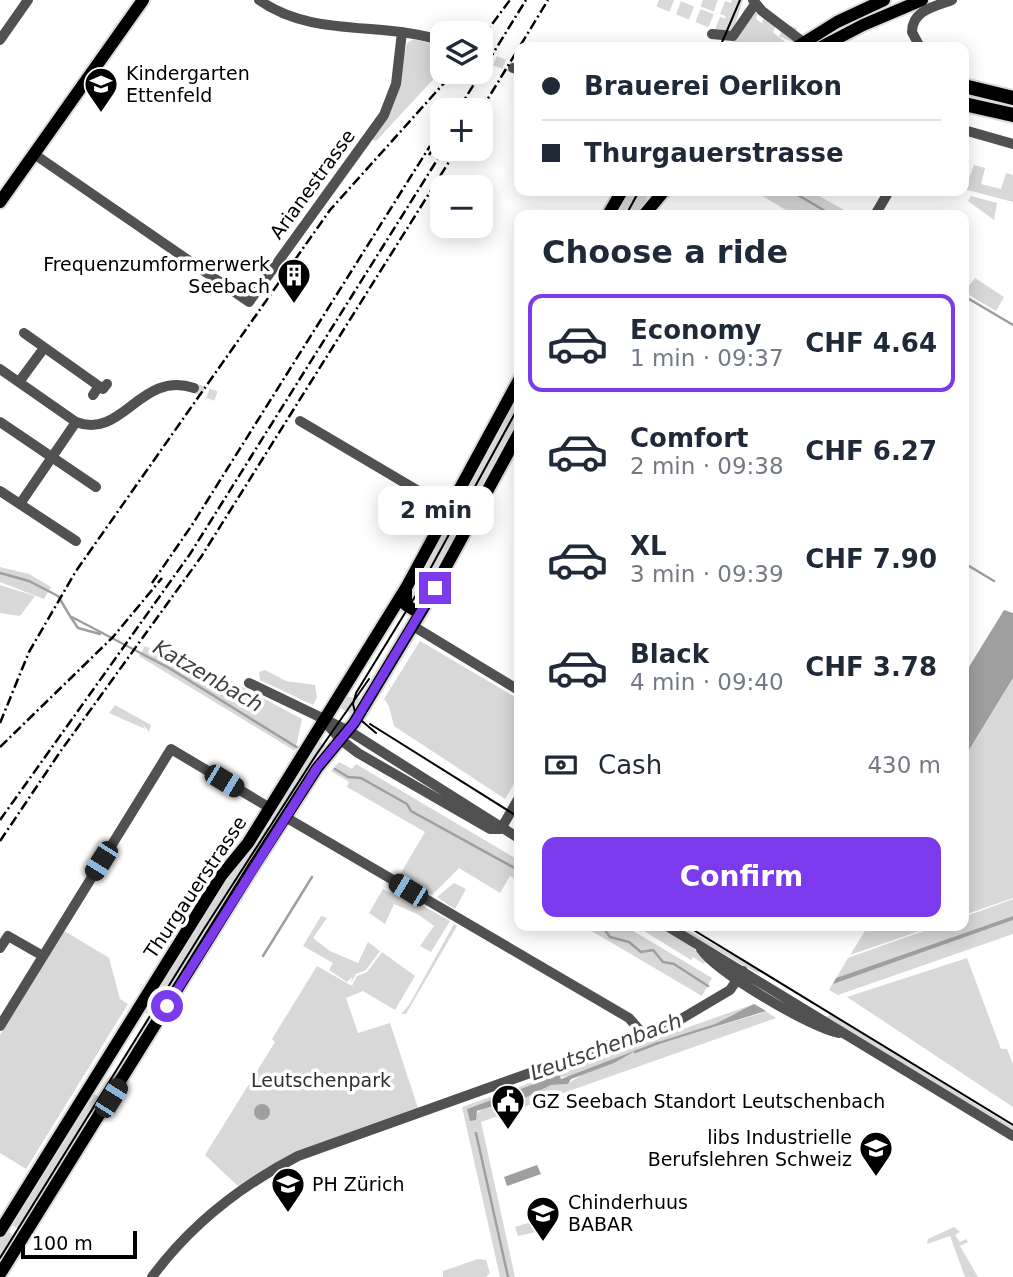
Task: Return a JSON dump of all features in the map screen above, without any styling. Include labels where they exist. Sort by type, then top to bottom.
[{"type":"highway","points":[[969,87],[1013,98]]},
{"type":"highway","points":[[969,105],[1013,116]]},
{"type":"main road","points":[[0,202],[143,0]]},
{"type":"main road","points":[[809,42],[837,22],[884,0]]},
{"type":"main road","points":[[831,42],[922,0]]},
{"type":"main road","points":[[648,210],[660,196]]},
{"type":"main road","name":"Thurgauerstrasse","points":[[0,1231],[221,876],[248,843],[406,588],[514,389]]},
{"type":"main road","name":"Thurgauerstrasse","points":[[0,1274],[231,901],[317,768],[345,735],[413,626],[514,442]]},
{"type":"main road","points":[[406,588],[406,605],[414,610],[424,607]]},
{"type":"main road","points":[[143,1001],[142,1018],[149,1023],[158,1022]]},
{"type":"street","points":[[0,40],[28,0]]},
{"type":"street","points":[[259,0],[281,14],[308,22],[402,32],[430,38]]},
{"type":"street","points":[[917,42],[912,32],[915,18],[921,12],[952,0]]},
{"type":"street","points":[[712,34],[733,36],[754,2],[799,42]]},
{"type":"street","name":"Arianestrasse","points":[[34,154],[249,302],[384,115],[396,85],[402,32]]},
{"type":"street","points":[[969,131],[1013,144]]},
{"type":"street","points":[[24,333],[100,388]]},
{"type":"street","points":[[19,382],[44,348]]},
{"type":"street","points":[[0,369],[76,422],[96,427],[106,424],[164,385],[194,388]]},
{"type":"street","points":[[300,421],[449,509]]},
{"type":"street","points":[[0,422],[96,487]]},
{"type":"street","points":[[20,504],[76,422]]},
{"type":"street","points":[[0,491],[76,541]]},
{"type":"street","points":[[413,626],[514,687]]},
{"type":"street","points":[[249,683],[323,719],[345,735],[489,817],[501,829],[514,836]]},
{"type":"street","points":[[0,1026],[171,749],[270,808]]},
{"type":"street","points":[[501,829],[514,806]]},
{"type":"street","points":[[287,818],[629,1018],[642,1033]]},
{"type":"street","points":[[675,931],[699,946],[722,970],[741,975],[815,1026],[841,1034],[1013,1136]]},
{"type":"street","points":[[0,948],[8,936],[43,956]]},
{"type":"street","points":[[152,1277],[177,1246],[211,1212],[245,1187],[298,1156],[698,1011],[732,988],[741,975]]},
{"type":"green space","points":[[732,0],[743,0],[733,31],[721,30]]},
{"type":"green space","points":[[751,15],[784,42],[732,42]]},
{"type":"green space","points":[[414,39],[430,43],[430,83],[376,141],[371,139],[393,105],[407,43]]},
{"type":"green space","points":[[974,165],[985,168],[981,184],[1001,189],[1006,173],[1013,175],[1013,202],[969,190],[969,178]]},
{"type":"green space","points":[[623,196],[648,196],[641,210],[616,210]]},
{"type":"green space","points":[[762,196],[819,196],[844,210],[786,210]]},
{"type":"green space","points":[[971,196],[997,203],[994,220],[968,201]]},
{"type":"green space","points":[[975,278],[1004,297],[996,311],[969,295],[969,286]]},
{"type":"green space","points":[[514,398],[514,434],[475,507],[460,498]]},
{"type":"green space","points":[[456,506],[470,514],[422,603],[409,596]]},
{"type":"green space","points":[[0,567],[29,574],[51,587],[44,599],[0,582]]},
{"type":"green space","points":[[0,585],[35,596],[20,616],[0,613]]},
{"type":"green space","points":[[420,641],[514,696],[514,784],[505,799],[394,726],[389,706],[384,699]]},
{"type":"green space","points":[[145,646],[153,650],[166,646],[302,719],[295,751],[139,656]]},
{"type":"green space","points":[[265,670],[286,681],[315,685],[317,697],[313,705],[260,680],[259,672]]},
{"type":"green space","points":[[1013,678],[1013,898],[969,913],[969,750]]},
{"type":"green space","points":[[346,694],[348,697],[362,698],[358,709],[351,714],[340,708]]},
{"type":"green space","points":[[115,705],[151,725],[149,732],[143,724],[145,729],[109,713]]},
{"type":"green space","points":[[316,740],[327,746],[304,777],[278,824],[268,818]]},
{"type":"green space","points":[[339,762],[352,769],[356,764],[514,857],[514,878],[510,876],[500,893],[459,868],[432,895],[399,876],[425,832],[347,787],[349,782],[331,771]]},
{"type":"green space","points":[[264,825],[274,831],[157,1015],[145,1013],[222,881]]},
{"type":"green space","points":[[454,883],[466,889],[455,909],[437,897]]},
{"type":"green space","points":[[383,889],[390,893],[393,889],[450,921],[431,952],[420,946],[434,926],[419,915],[394,904],[385,924],[369,913]]},
{"type":"green space","points":[[1013,899],[1013,916],[836,978],[848,958],[924,931],[969,931],[969,915]]},
{"type":"green space","points":[[321,916],[327,918],[313,938],[330,951],[358,963],[368,942],[380,951],[366,970],[356,974],[351,983],[352,977],[347,982],[329,970],[333,963],[303,946]]},
{"type":"green space","points":[[1013,920],[1013,934],[838,995],[829,990],[836,979],[834,983]]},
{"type":"green space","points":[[454,924],[457,926],[406,1014],[401,1014],[409,1005]]},
{"type":"green space","points":[[63,930],[109,958],[120,999],[128,1004],[26,1169],[0,1153],[0,1035]]},
{"type":"green space","points":[[592,931],[633,931],[712,978],[702,996]]},
{"type":"green space","points":[[644,931],[667,931],[675,934],[706,960],[704,964],[693,957],[691,960]]},
{"type":"green space","points":[[685,931],[690,931],[762,972],[758,972],[760,975]]},
{"type":"green space","points":[[865,931],[920,931],[850,955]]},
{"type":"green space","name":"Leutschenpark","points":[[382,952],[415,976],[395,1010],[363,991],[346,998],[358,1033],[390,1023],[418,1108],[307,1148],[238,1186],[205,1155],[275,1042],[272,1039],[317,966],[354,987],[352,985],[357,976],[367,972]]},
{"type":"green space","points":[[967,958],[1001,1049],[1007,1049],[1013,1064],[1013,1107],[847,997]]},
{"type":"green space","points":[[754,1004],[776,1018],[481,1122],[515,1277],[500,1277],[462,1107]],"holes":[[[765,1012],[659,1044],[715,1024],[736,1013]],[[637,1052],[588,1071],[567,1084],[550,1085],[519,1101],[515,1099],[487,1107],[475,1116],[467,1109],[550,1078],[572,1076]]]},
{"type":"green space","points":[[828,1013],[1013,1127],[1013,1131],[826,1017],[830,1015]]},
{"type":"green space","points":[[94,1094],[102,1099],[22,1231],[9,1223]]},
{"type":"green space","points":[[534,1221],[537,1232],[518,1236],[515,1227]]},
{"type":"green space","points":[[954,1227],[960,1232],[955,1235],[960,1242],[966,1239],[968,1242],[960,1246],[978,1277],[965,1277],[950,1236],[927,1244],[928,1239]]},
{"type":"green space","points":[[5,1230],[18,1238],[0,1267],[0,1238]]},
{"type":"green space","points":[[478,1259],[486,1260],[490,1273],[486,1277],[443,1277],[443,1271]]},
{"type":"shaded area","points":[[1004,610],[1013,613],[1013,678],[969,750],[969,667]]},
{"type":"shaded area","points":[[1013,916],[1013,920],[833,984],[836,978]]},
{"type":"shaded area","points":[[754,1004],[766,1011],[656,1045],[655,1043],[715,1024]]},
{"type":"shaded area","points":[[637,1050],[614,1063],[571,1079],[568,1084],[551,1085],[519,1101],[515,1099],[477,1111],[476,1120],[470,1121],[467,1109],[555,1076],[560,1076],[561,1079]]},
{"type":"shaded area","points":[[262,1104],[270,1112],[262,1120],[254,1112]]},
{"type":"shaded area","points":[[537,1165],[541,1174],[507,1186],[504,1177]]},
{"type":"waterway","points":[[800,196],[823,210]]},
{"type":"waterway","points":[[969,299],[1013,325]]},
{"type":"waterway","points":[[969,566],[994,581]]},
{"type":"waterway","name":"Katzenbach","points":[[0,573],[29,581],[58,596],[70,616],[169,668],[298,748]]},
{"type":"waterway","name":"Katzenbach","points":[[70,616],[78,628],[100,634]]},
{"type":"waterway","name":"Katzenbach","points":[[335,769],[348,777],[361,778],[407,804],[411,811],[514,868]]},
{"type":"waterway","points":[[263,956],[312,877]]},
{"type":"waterway","name":"Katzenbach","points":[[606,931],[610,937],[629,942],[641,952],[653,950],[663,962],[674,964],[708,986]]},
{"type":"waterway","name":"Leutschenbach","points":[[635,1052],[658,1043]]},
{"type":"waterway","points":[[476,1133],[508,1277]]},
{"type":"tunnel","points":[[659,0],[764,42]]},
{"type":"tunnel","points":[[703,0],[795,35]]},
{"type":"tunnel","points":[[493,60],[513,68]]},
{"type":"tunnel","points":[[194,388],[216,396]]},
{"type":"tram line","points":[[722,42],[740,0]]},
{"type":"tram line","points":[[629,210],[636,196]]},
{"type":"tram line","points":[[376,733],[356,716],[353,704],[356,693],[416,595],[514,415]]},
{"type":"tram line","points":[[0,1258],[204,929],[316,755],[369,679]]},
{"type":"tram line","points":[[370,724],[514,814]]},
{"type":"tram line","points":[[695,931],[1013,1125]]},
{"type":"railway","points":[[493,23],[510,0]]},
{"type":"railway","points":[[465,98],[526,0]]},
{"type":"railway","points":[[522,42],[548,0]]},
{"type":"railway","points":[[488,98],[514,56]]},
{"type":"railway","points":[[0,723],[29,652],[76,571],[330,210],[443,84]]},
{"type":"railway","points":[[152,583],[192,525],[430,146]]},
{"type":"railway","points":[[0,820],[190,554],[436,161]]},
{"type":"railway","points":[[0,841],[60,752],[201,557],[449,161]]},
{"type":"railway","points":[[0,747],[113,637],[162,578]]},
{"type":"place","name":"Kindergarten Ettenfeld","points":[[101,114]]},
{"type":"place","name":"Frequenzumformerwerk Seebach","points":[[294,305]]},
{"type":"place","name":"GZ Seebach Standort Leutschenbach","points":[[508,1131]]},
{"type":"place","name":"libs Industrielle Berufslehren Schweiz","points":[[876,1178]]},
{"type":"place","name":"PH Zürich","points":[[288,1214]]},
{"type":"place","name":"Chinderhuus BABAR","points":[[543,1243]]},
{"type":"route","points":[[167,1006],[317,768],[349,731],[435,588]]}]
